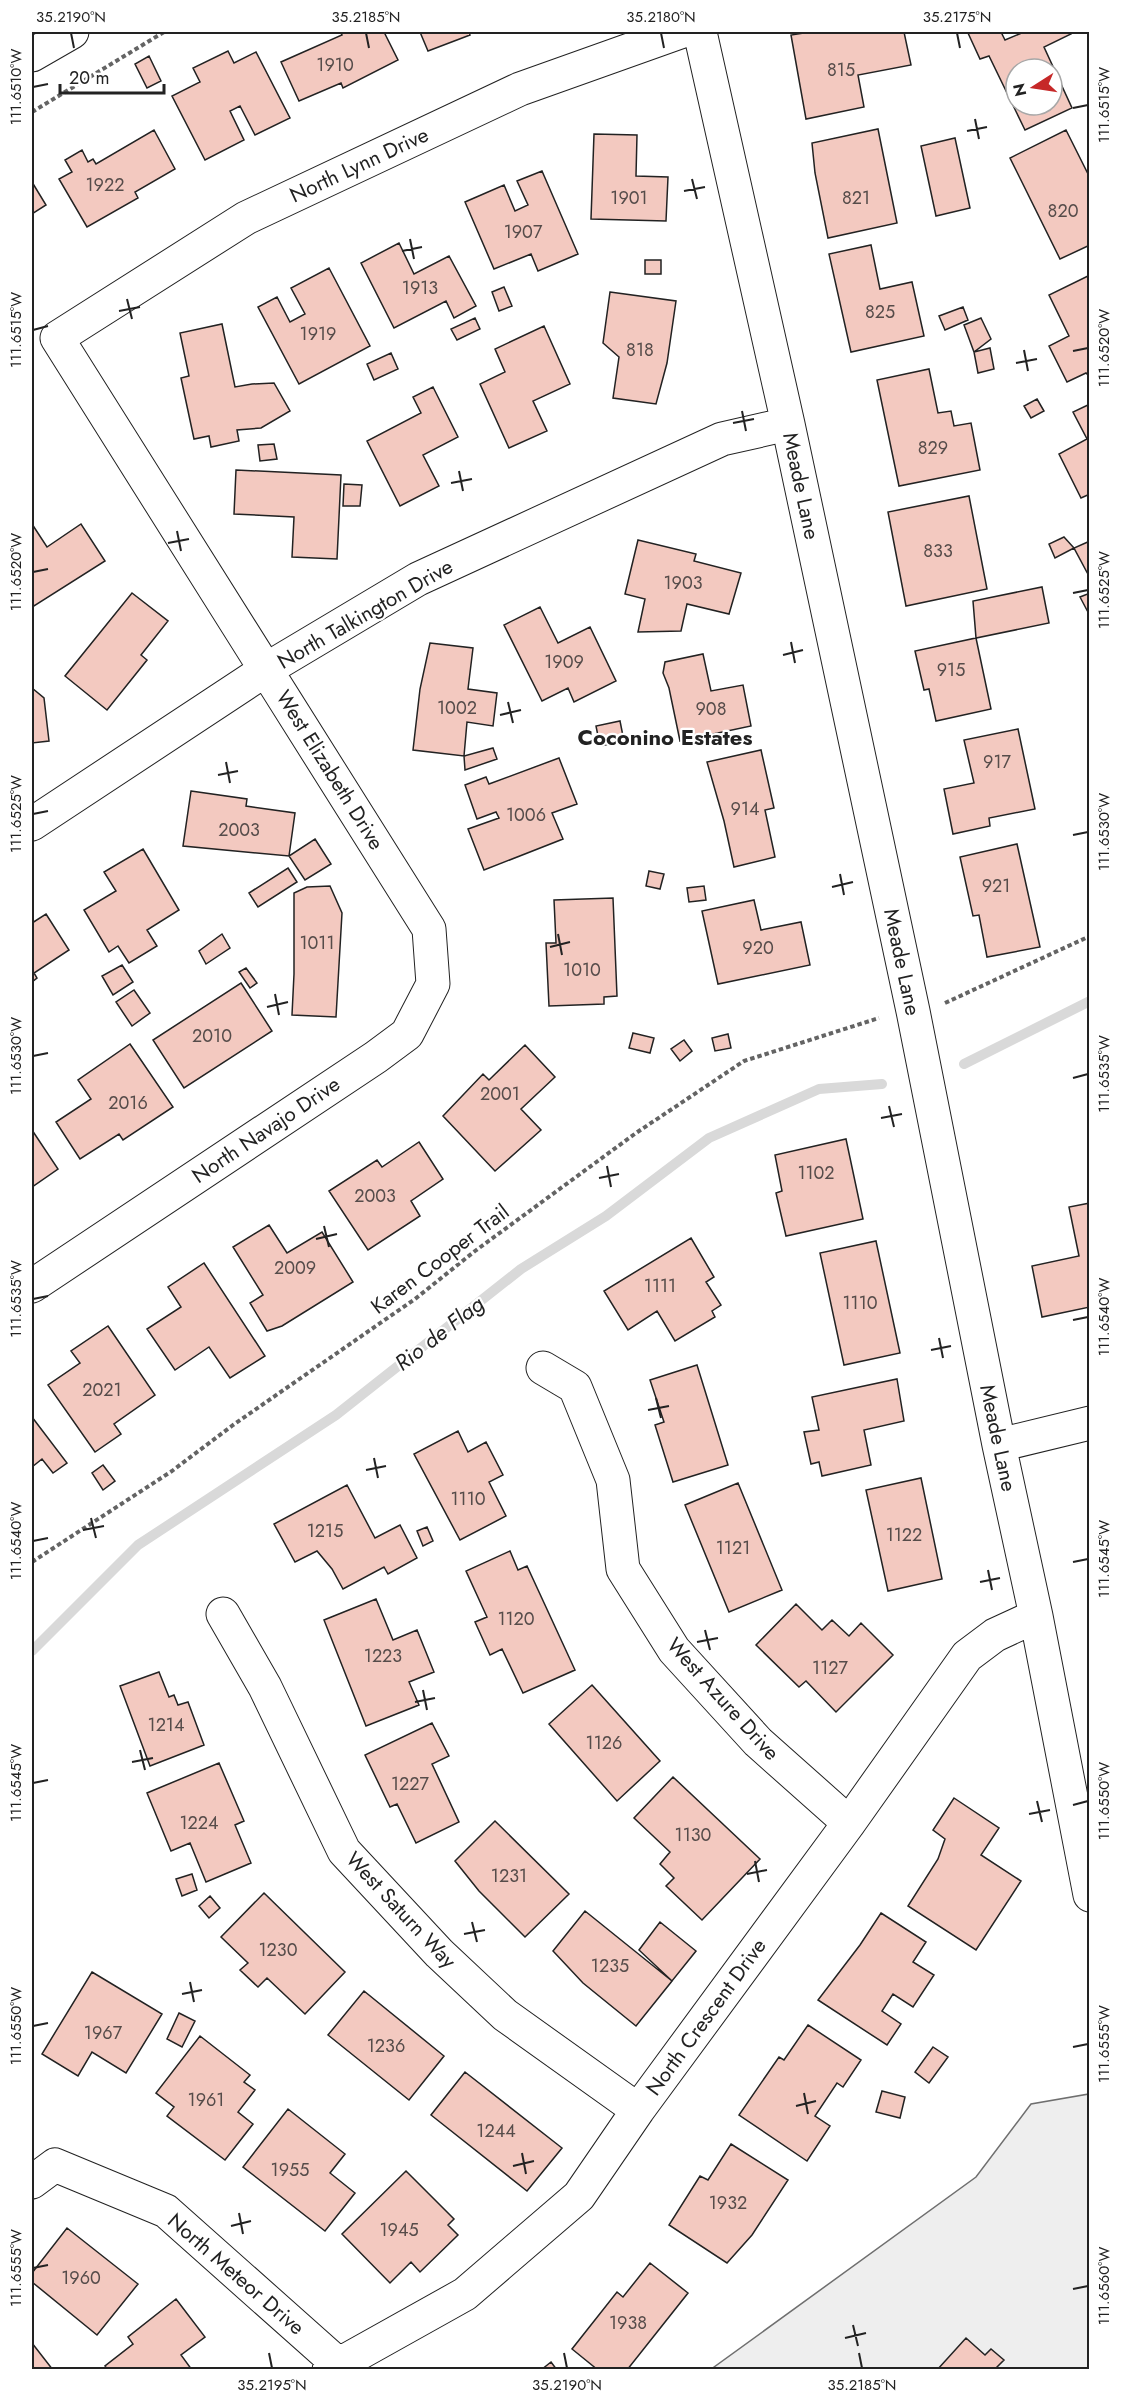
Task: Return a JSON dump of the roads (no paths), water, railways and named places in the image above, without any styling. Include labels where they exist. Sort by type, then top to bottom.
[{"type":"street","points":[[32,55],[72,32]]},
{"type":"street","name":"North Lynn Drive","points":[[57,338],[246,218],[520,89],[680,32]]},
{"type":"street","name":"Meade Lane","points":[[700,32],[788,424],[913,1011],[999,1445],[1036,1616],[1089,1895]]},
{"type":"street","name":"West Elizabeth Drive","points":[[57,338],[429,929]]},
{"type":"street","name":"North Talkington Drive","points":[[32,824],[267,669],[418,579],[722,439],[788,424]]},
{"type":"street","name":"North Navajo Drive","points":[[32,1286],[408,1034],[433,984],[429,929]]},
{"type":"street","name":"West Azure Drive","points":[[543,1368],[575,1387],[613,1480],[623,1569],[674,1650],[758,1742],[849,1823]]},
{"type":"street","points":[[999,1445],[1089,1423]]},
{"type":"street","name":"West Saturn Way","points":[[223,1614],[265,1687],[344,1851],[439,1953],[505,2015],[638,2110]]},
{"type":"street","name":"North Crescent Drive","points":[[333,2367],[465,2294],[579,2196],[638,2110],[849,1823],[967,1656],[995,1635],[1036,1616]]},
{"type":"street","name":"North Meteor Drive","points":[[32,2182],[55,2165],[166,2211],[333,2367]]},
{"type":"waterway","name":"Rio de Flag","points":[[964,1064],[1090,1001]]},
{"type":"waterway","name":"Rio de Flag","points":[[32,1651],[138,1545],[336,1415],[521,1269],[606,1216],[709,1138],[819,1089],[882,1084]]},
{"type":"district","name":"Coconino Estates","points":[[665,737]]}]
